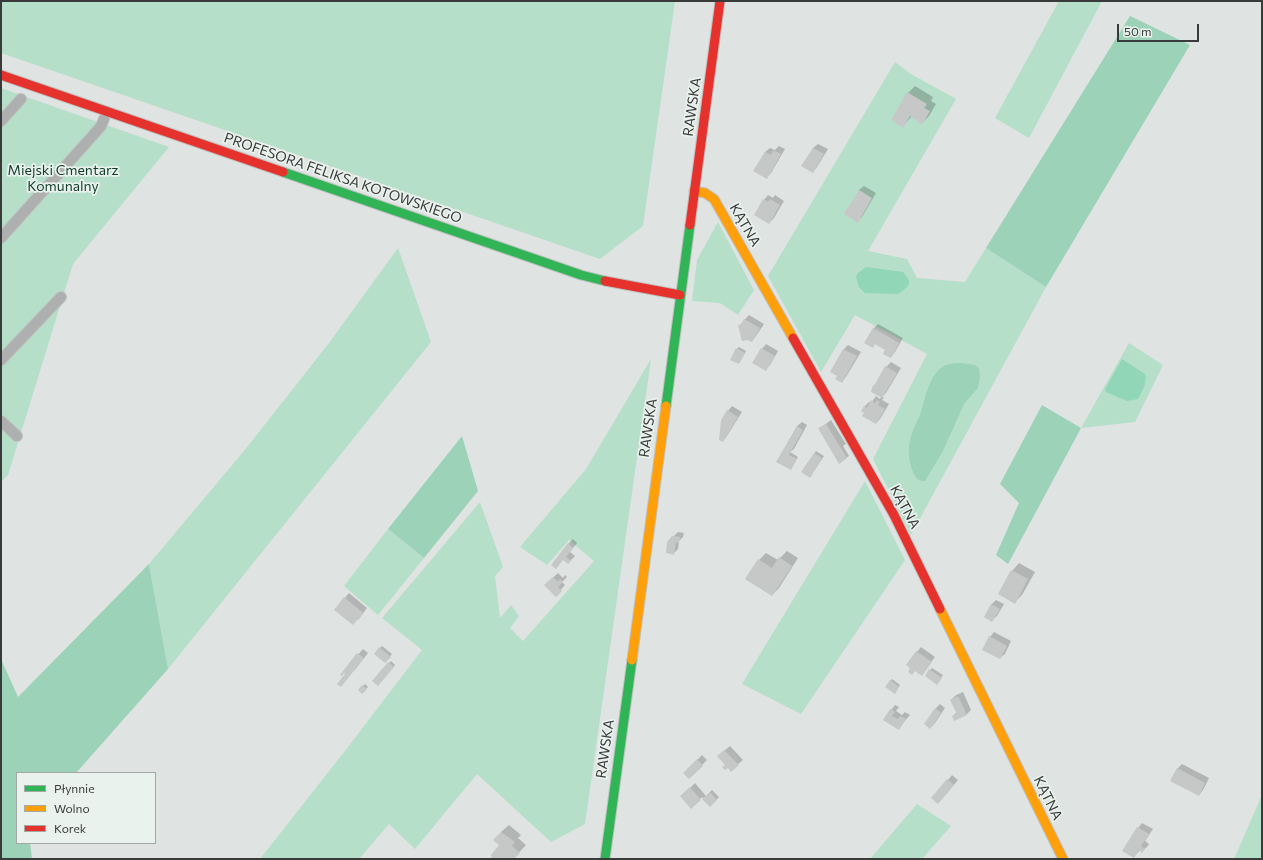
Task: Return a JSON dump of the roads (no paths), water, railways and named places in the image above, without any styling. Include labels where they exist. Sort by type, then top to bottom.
[{"type":"street","name":"RAWSKA","points":[[604,859],[720,1]]},
{"type":"street","name":"PROFESORA FELIKSA KOTOWSKIEGO","points":[[1,75],[582,275],[603,281],[680,295]]},
{"type":"street","points":[[1,121],[20,99]]},
{"type":"street","points":[[1,238],[95,133],[101,126],[104,119]]},
{"type":"street","name":"KĄTNA","points":[[694,190],[705,193],[714,199],[894,515],[1063,859]]},
{"type":"street","points":[[1,360],[61,297]]},
{"type":"street","points":[[1,422],[17,436]]},
{"type":"park label","name":"Miejski Cmentarz Komunalny","points":[[63,178]]}]
